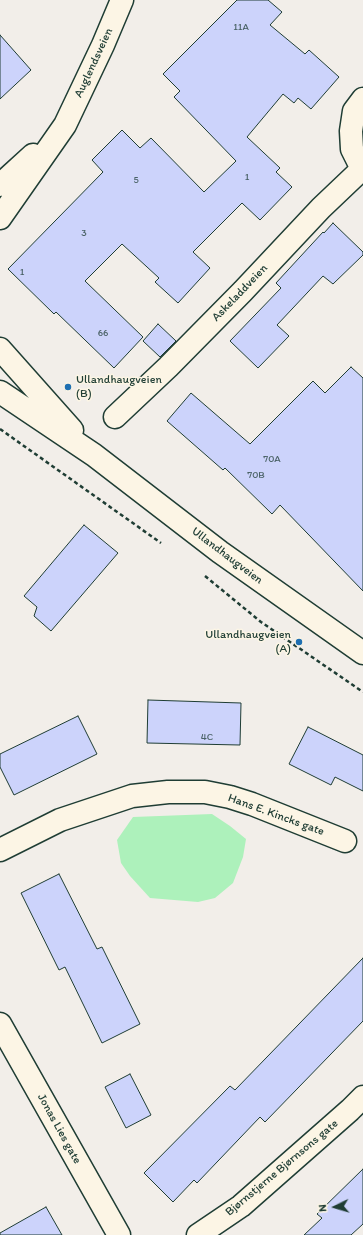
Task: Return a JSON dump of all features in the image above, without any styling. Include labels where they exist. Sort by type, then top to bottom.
[{"type":"street","name":"Auglendsveien","points":[[0,218],[65,126],[122,0]]},
{"type":"street","points":[[362,170],[352,149],[351,131],[354,111],[363,99]]},
{"type":"street","name":"Auglendsveien","points":[[0,185],[65,126]]},
{"type":"street","name":"Askeladdveien","points":[[116,417],[243,291],[321,208],[362,170]]},
{"type":"street","name":"Ullandhaugveien","points":[[0,349],[94,455]]},
{"type":"street","name":"Ullandhaugveien","points":[[0,392],[94,455],[220,552],[363,653]]},
{"type":"street","name":"Hans E. Kincks gate","points":[[0,850],[60,820],[132,796],[168,792],[205,792],[230,797],[252,804],[345,841]]},
{"type":"street","name":"Jonas Lies gate","points":[[0,1024],[119,1235]]},
{"type":"street","name":"Bjørnstjerne Bjørnsons gate","points":[[198,1235],[241,1206],[363,1097]]},
{"type":"path","points":[[0,429],[166,546]]},
{"type":"path","points":[[202,574],[261,622],[363,692]]},
{"type":"green space","points":[[212,814],[246,839],[243,857],[233,883],[215,898],[198,902],[150,898],[130,876],[121,863],[117,840],[133,817]]},
{"type":"building","points":[[237,0],[268,0],[282,12],[270,25],[305,54],[309,50],[339,77],[311,109],[298,98],[294,103],[283,94],[247,137],[280,168],[276,172],[292,187],[260,220],[242,203],[193,252],[210,268],[178,303],[155,282],[159,278],[122,244],[85,281],[143,337],[114,368],[56,312],[54,314],[8,269],[103,172],[92,160],[122,130],[140,148],[151,138],[204,192],[236,161],[174,97],[180,91],[163,74]]},
{"type":"building","points":[[0,35],[31,70],[0,99]]},
{"type":"building","points":[[333,223],[363,252],[363,255],[333,284],[323,276],[277,325],[289,336],[258,368],[230,341],[281,288],[276,283]]},
{"type":"building","points":[[158,324],[176,341],[160,357],[143,341]]},
{"type":"building","points":[[351,367],[363,378],[363,591],[280,505],[272,514],[225,468],[223,470],[167,421],[191,393],[250,444],[313,381],[325,393]]},
{"type":"building","points":[[84,525],[118,553],[51,631],[34,616],[37,607],[24,596]]},
{"type":"building","points":[[148,700],[241,703],[240,745],[147,743]]},
{"type":"building","points":[[78,716],[97,754],[14,795],[0,767],[0,754]]},
{"type":"building","points":[[308,727],[363,755],[363,791],[335,777],[331,785],[289,764]]},
{"type":"building","points":[[59,874],[97,949],[102,947],[140,1024],[102,1043],[65,967],[59,970],[21,893]]},
{"type":"building","points":[[363,958],[363,1021],[265,1122],[260,1117],[197,1183],[194,1180],[173,1202],[144,1173],[230,1086],[235,1090]]},
{"type":"building","points":[[130,1074],[151,1115],[126,1128],[105,1087]]},
{"type":"building","points":[[363,1169],[363,1224],[351,1235],[304,1235],[322,1218],[317,1214]]},
{"type":"building","points":[[46,1207],[62,1235],[0,1235],[0,1233]]},
{"type":"place","name":"Ullandhaugveien (B)","points":[[68,387]]},
{"type":"place","name":"Ullandhaugveien (A)","points":[[299,642]]}]
